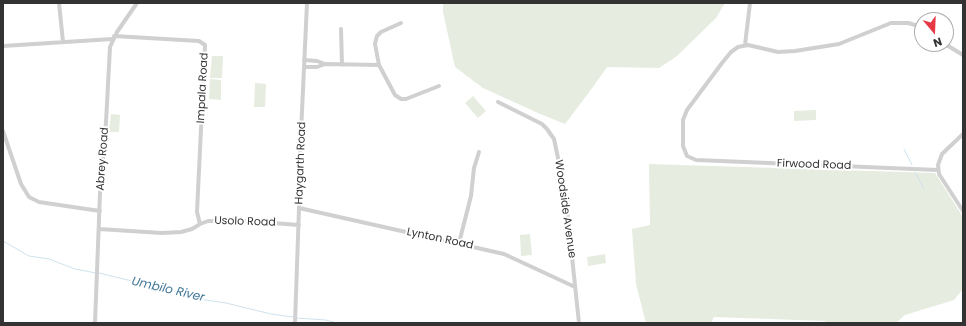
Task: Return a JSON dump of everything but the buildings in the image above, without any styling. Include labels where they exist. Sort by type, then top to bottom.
[{"type":"street","points":[[59,3],[63,42]]},
{"type":"street","name":"Abrey Road","points":[[95,323],[109,54],[113,38],[137,3]]},
{"type":"street","name":"Haygarth Road","points":[[295,323],[299,224],[298,192],[307,3]]},
{"type":"street","points":[[750,3],[745,45],[778,52],[795,51],[839,44],[891,23],[908,23],[914,25]]},
{"type":"street","points":[[401,23],[388,28],[377,36],[375,47],[379,65],[396,97],[406,99],[439,86]]},
{"type":"street","points":[[341,29],[342,64]]},
{"type":"street","points":[[3,46],[113,38]]},
{"type":"street","name":"Impala Road","points":[[113,38],[199,41],[205,46],[197,212],[200,224]]},
{"type":"street","name":"Firwood Road","points":[[745,45],[735,48],[729,54],[686,111],[683,120],[683,144],[685,153],[690,158],[706,161],[938,170]]},
{"type":"street","points":[[954,50],[963,55]]},
{"type":"street","points":[[304,60],[318,61],[325,64],[379,65]]},
{"type":"street","points":[[304,68],[317,68],[325,64]]},
{"type":"street","name":"Woodside Avenue","points":[[498,102],[542,124],[554,139],[565,190],[579,323]]},
{"type":"street","points":[[3,131],[21,184],[29,196],[40,202],[100,211]]},
{"type":"street","points":[[963,134],[942,154],[938,163],[940,175],[963,211]]},
{"type":"street","points":[[459,244],[471,196],[474,168],[479,152]]},
{"type":"street","name":"Lynton Road","points":[[299,208],[504,254],[575,287]]},
{"type":"street","name":"Usolo Road","points":[[99,229],[162,234],[192,229],[208,221],[247,221],[299,224]]},
{"type":"shaded area","points":[[443,3],[725,3],[716,18],[677,56],[659,68],[607,67],[565,124],[483,88],[455,67],[443,12]]},
{"type":"shaded area","points":[[212,56],[223,56],[222,78],[210,78]]},
{"type":"shaded area","points":[[210,79],[221,80],[221,100],[209,99]]},
{"type":"shaded area","points":[[255,83],[266,84],[265,107],[254,107]]},
{"type":"shaded area","points":[[473,96],[486,111],[478,118],[465,103]]},
{"type":"shaded area","points":[[816,110],[816,120],[794,121],[794,111]]},
{"type":"shaded area","points":[[111,114],[120,115],[119,132],[109,132]]},
{"type":"shaded area","points":[[649,164],[935,173],[963,217],[963,289],[954,300],[905,315],[896,323],[826,323],[825,321],[714,317],[711,323],[646,323],[636,284],[632,229],[650,225]]},
{"type":"shaded area","points":[[530,234],[532,255],[521,256],[520,235]]},
{"type":"shaded area","points":[[605,254],[606,263],[588,266],[587,257]]},
{"type":"waterway","points":[[904,149],[912,165]]},
{"type":"waterway","points":[[915,172],[924,189]]},
{"type":"waterway","name":"Umbilo River","points":[[3,241],[29,256],[49,259],[75,269],[96,273]]},
{"type":"waterway","name":"Umbilo River","points":[[99,273],[199,299],[293,317]]},
{"type":"waterway","name":"Umbilo River","points":[[296,318],[326,320],[337,323]]}]
